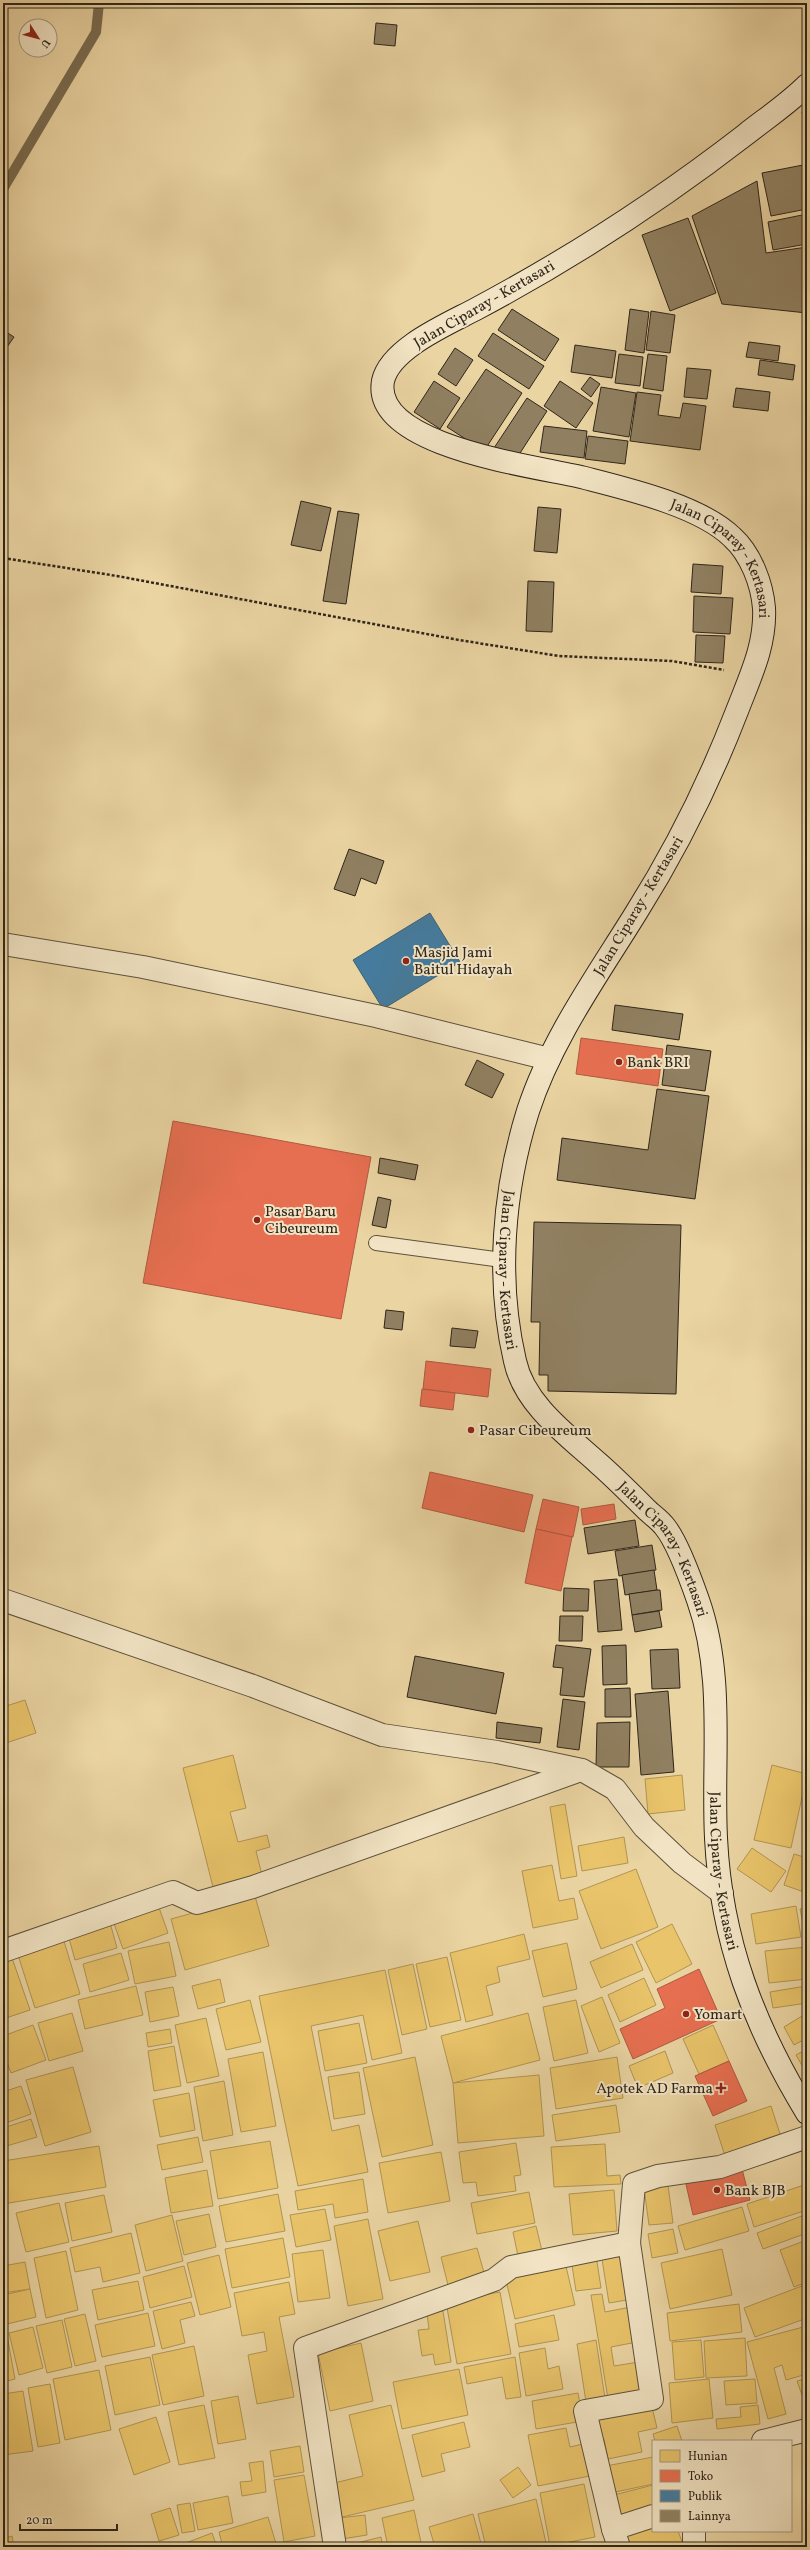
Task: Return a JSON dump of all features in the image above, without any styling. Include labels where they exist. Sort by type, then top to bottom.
[{"type":"street","name":"Jalan Ciparay - Kertasari","points":[[807,85],[794,99],[707,165],[640,212],[492,300],[420,339],[390,367],[382,382],[386,399],[392,411],[405,424],[446,444],[470,454],[578,476],[663,500],[708,520],[734,538],[753,564],[764,604],[762,644],[752,674],[702,798],[639,908],[599,970],[549,1059],[532,1100],[521,1134],[502,1260],[516,1368],[535,1402],[564,1433],[665,1527],[700,1607],[710,1651],[715,1688],[716,1840],[722,1893],[730,1942],[741,1981],[758,2022],[807,2113]]},
{"type":"street","points":[[3,944],[143,967],[368,1014],[549,1059]]},
{"type":"street","points":[[3,1600],[253,1686],[382,1735],[497,1752],[582,1770],[615,1789],[644,1827],[682,1863],[722,1893]]},
{"type":"street","points":[[3,1952],[173,1892],[197,1903],[253,1887],[582,1770]]},
{"type":"street","points":[[652,2517],[616,2538],[585,2411],[652,2399],[629,2243],[634,2184],[658,2176],[720,2167],[807,2137]]},
{"type":"street","points":[[335,2547],[305,2348],[494,2280],[511,2267],[629,2243]]},
{"type":"street","points":[[767,2440],[807,2430]]},
{"type":"street","points":[[694,2532],[694,2547]]},
{"type":"lane","points":[[376,1243],[502,1260]]},
{"type":"path","points":[[3,558],[116,576],[459,640],[559,656],[672,661],[695,667],[752,674]]},
{"type":"building: Hunian","points":[[25,1700],[36,1733],[3,1744],[3,1707]]},
{"type":"building: Hunian","points":[[233,1755],[246,1808],[230,1812],[238,1842],[267,1835],[270,1847],[256,1851],[263,1879],[214,1891],[183,1768]]},
{"type":"building: Hunian","points":[[772,1765],[807,1774],[791,1848],[754,1840]]},
{"type":"building: Hunian","points":[[682,1775],[685,1810],[648,1814],[645,1779]]},
{"type":"building: Hunian","points":[[565,1804],[577,1876],[561,1879],[550,1807]]},
{"type":"building: Hunian","points":[[624,1837],[628,1863],[582,1871],[578,1846]]},
{"type":"building: Hunian","points":[[752,1848],[786,1871],[771,1892],[737,1869]]},
{"type":"building: Hunian","points":[[794,1854],[807,1858],[807,1893],[784,1885]]},
{"type":"building: Hunian","points":[[552,1865],[559,1901],[574,1898],[578,1919],[533,1928],[522,1871]]},
{"type":"building: Hunian","points":[[636,1869],[658,1927],[601,1949],[579,1891]]},
{"type":"building: Hunian","points":[[255,1896],[269,1946],[185,1970],[171,1919]]},
{"type":"building: Hunian","points":[[157,1902],[168,1933],[123,1949],[112,1918]]},
{"type":"building: Hunian","points":[[796,1906],[801,1937],[756,1944],[751,1914]]},
{"type":"building: Hunian","points":[[807,1907],[807,1938],[806,1938],[800,1909]]},
{"type":"building: Hunian","points":[[109,1919],[117,1948],[75,1960],[67,1931]]},
{"type":"building: Hunian","points":[[672,1924],[692,1964],[656,1983],[636,1942]]},
{"type":"building: Hunian","points":[[524,1934],[530,1959],[497,1967],[500,1982],[486,1986],[493,2015],[466,2022],[450,1953]]},
{"type":"building: Hunian","points":[[63,1938],[80,1994],[35,2008],[17,1952]]},
{"type":"building: Hunian","points":[[169,1942],[176,1976],[135,1984],[128,1951]]},
{"type":"building: Hunian","points":[[567,1943],[577,1989],[543,1997],[532,1951]]},
{"type":"building: Hunian","points":[[632,1944],[643,1970],[601,1988],[590,1962]]},
{"type":"building: Hunian","points":[[807,1947],[807,1979],[769,1983],[765,1951]]},
{"type":"building: Hunian","points":[[121,1953],[129,1980],[90,1992],[83,1964]]},
{"type":"building: Hunian","points":[[11,1955],[30,2010],[3,2019],[3,1958]]},
{"type":"building: Hunian","points":[[447,1957],[461,2020],[430,2027],[416,1964]]},
{"type":"building: Hunian","points":[[413,1964],[427,2029],[402,2035],[388,1970]]},
{"type":"building: Hunian","points":[[385,1970],[402,2053],[372,2060],[363,2015],[311,2026],[332,2131],[359,2125],[368,2172],[298,2186],[259,1996]]},
{"type":"building: Hunian","points":[[644,1978],[656,2005],[620,2022],[608,1995]]},
{"type":"building: Hunian","points":[[220,1979],[225,2002],[198,2009],[192,1986]]},
{"type":"building: Hunian","points":[[136,1986],[143,2015],[85,2029],[78,2000]]},
{"type":"building: Hunian","points":[[806,1986],[807,2003],[773,2008],[770,1992]]},
{"type":"building: Hunian","points":[[173,1987],[179,2016],[150,2022],[145,1992]]},
{"type":"building: Hunian","points":[[602,1997],[620,2043],[599,2052],[581,2006]]},
{"type":"building: Hunian","points":[[250,2000],[261,2042],[226,2050],[216,2009]]},
{"type":"building: Hunian","points":[[576,2000],[588,2053],[554,2061],[543,2007]]},
{"type":"building: Hunian","points":[[72,2013],[83,2051],[49,2061],[38,2023]]},
{"type":"building: Hunian","points":[[528,2013],[540,2060],[453,2083],[441,2036]]},
{"type":"building: Hunian","points":[[807,2013],[807,2038],[794,2045],[784,2027]]},
{"type":"building: Hunian","points":[[206,2018],[219,2076],[187,2083],[175,2025]]},
{"type":"building: Hunian","points":[[359,2023],[367,2063],[325,2071],[318,2031]]},
{"type":"building: Hunian","points":[[33,2025],[46,2060],[11,2073],[3,2052],[3,2036]]},
{"type":"building: Hunian","points":[[713,2025],[729,2061],[699,2074],[683,2039]]},
{"type":"building: Hunian","points":[[170,2029],[172,2043],[148,2047],[146,2033]]},
{"type":"building: Hunian","points":[[174,2046],[181,2086],[154,2091],[148,2051]]},
{"type":"building: Hunian","points":[[807,2049],[807,2074],[796,2055]]},
{"type":"building: Hunian","points":[[665,2051],[673,2073],[638,2088],[629,2066]]},
{"type":"building: Hunian","points":[[263,2052],[276,2126],[241,2132],[228,2059]]},
{"type":"building: Hunian","points":[[415,2057],[433,2145],[382,2157],[363,2068]]},
{"type":"building: Hunian","points":[[617,2057],[623,2098],[556,2109],[550,2068]]},
{"type":"building: Hunian","points":[[73,2067],[91,2132],[45,2146],[26,2080]]},
{"type":"building: Hunian","points":[[359,2072],[365,2114],[334,2119],[328,2077]]},
{"type":"building: Hunian","points":[[539,2075],[544,2136],[458,2143],[453,2083]]},
{"type":"building: Hunian","points":[[224,2081],[233,2135],[203,2141],[194,2087]]},
{"type":"building: Hunian","points":[[21,2086],[31,2114],[3,2124],[3,2092]]},
{"type":"building: Hunian","points":[[189,2093],[195,2130],[160,2137],[153,2100]]},
{"type":"building: Hunian","points":[[616,2105],[620,2132],[556,2141],[552,2115]]},
{"type":"building: Hunian","points":[[771,2106],[782,2140],[726,2159],[715,2125]]},
{"type":"building: Hunian","points":[[31,2119],[37,2137],[3,2147],[3,2128]]},
{"type":"building: Hunian","points":[[198,2137],[203,2162],[162,2170],[157,2145]]},
{"type":"building: Hunian","points":[[270,2141],[278,2188],[218,2199],[210,2151]]},
{"type":"building: Hunian","points":[[516,2143],[521,2175],[514,2176],[516,2191],[478,2196],[476,2182],[463,2183],[459,2152]]},
{"type":"building: Hunian","points":[[605,2144],[607,2176],[620,2175],[621,2184],[554,2187],[551,2147]]},
{"type":"building: Hunian","points":[[99,2146],[106,2187],[3,2204],[3,2161]]},
{"type":"building: Hunian","points":[[441,2152],[450,2201],[388,2213],[379,2163]]},
{"type":"building: Hunian","points":[[207,2170],[213,2206],[171,2213],[165,2178]]},
{"type":"building: Hunian","points":[[363,2179],[368,2212],[335,2218],[333,2204],[298,2210],[295,2191]]},
{"type":"building: Hunian","points":[[807,2184],[807,2210],[754,2227],[747,2204]]},
{"type":"building: Hunian","points":[[668,2185],[673,2223],[649,2225],[644,2188]]},
{"type":"building: Hunian","points":[[614,2190],[617,2231],[573,2235],[569,2194]]},
{"type":"building: Hunian","points":[[529,2192],[535,2223],[477,2234],[471,2203]]},
{"type":"building: Hunian","points":[[278,2194],[285,2231],[226,2242],[219,2206]]},
{"type":"building: Hunian","points":[[104,2195],[112,2232],[72,2241],[65,2203]]},
{"type":"building: Hunian","points":[[59,2203],[69,2242],[26,2252],[16,2213]]},
{"type":"building: Hunian","points":[[742,2207],[749,2231],[685,2250],[678,2226]]},
{"type":"building: Hunian","points":[[325,2209],[331,2240],[296,2247],[290,2215]]},
{"type":"building: Hunian","points":[[209,2214],[216,2247],[184,2255],[176,2221]]},
{"type":"building: Hunian","points":[[807,2214],[807,2233],[763,2249],[757,2233]]},
{"type":"building: Hunian","points":[[172,2215],[183,2261],[146,2271],[135,2225]]},
{"type":"building: Hunian","points":[[368,2219],[383,2299],[348,2306],[334,2226]]},
{"type":"building: Hunian","points":[[418,2221],[430,2272],[390,2281],[378,2231]]},
{"type":"building: Hunian","points":[[536,2226],[542,2251],[518,2256],[513,2232]]},
{"type":"building: Hunian","points":[[673,2229],[678,2253],[652,2258],[648,2234]]},
{"type":"building: Hunian","points":[[131,2233],[140,2273],[103,2282],[100,2267],[75,2272],[70,2248]]},
{"type":"building: Hunian","points":[[283,2238],[290,2277],[232,2288],[225,2249]]},
{"type":"building: Hunian","points":[[807,2240],[807,2282],[794,2287],[780,2250]]},
{"type":"building: Hunian","points":[[477,2248],[485,2276],[448,2285],[441,2257]]},
{"type":"building: Hunian","points":[[722,2249],[732,2295],[670,2309],[661,2263]]},
{"type":"building: Hunian","points":[[323,2250],[330,2298],[298,2302],[292,2254]]},
{"type":"building: Hunian","points":[[625,2250],[633,2299],[609,2303],[601,2253]]},
{"type":"building: Hunian","points":[[66,2251],[78,2310],[46,2318],[34,2258]]},
{"type":"building: Hunian","points":[[219,2255],[231,2307],[200,2315],[187,2263]]},
{"type":"building: Hunian","points":[[596,2255],[601,2288],[576,2291],[571,2259]]},
{"type":"building: Hunian","points":[[25,2262],[30,2289],[3,2293],[3,2266]]},
{"type":"building: Hunian","points":[[565,2262],[575,2305],[515,2319],[505,2276]]},
{"type":"building: Hunian","points":[[184,2266],[192,2297],[150,2308],[143,2277]]},
{"type":"building: Hunian","points":[[138,2281],[144,2310],[98,2320],[92,2290]]},
{"type":"building: Hunian","points":[[289,2282],[295,2314],[279,2317],[294,2397],[257,2404],[248,2355],[267,2351],[264,2332],[242,2336],[234,2293]]},
{"type":"building: Hunian","points":[[807,2284],[807,2318],[755,2337],[744,2308]]},
{"type":"building: Hunian","points":[[30,2289],[36,2317],[3,2325],[3,2295]]},
{"type":"building: Hunian","points":[[500,2292],[511,2354],[457,2364],[446,2302]]},
{"type":"building: Hunian","points":[[602,2294],[605,2312],[631,2307],[637,2342],[611,2347],[614,2366],[639,2362],[644,2393],[608,2399],[591,2295]]},
{"type":"building: Hunian","points":[[191,2302],[195,2316],[180,2320],[185,2343],[162,2349],[153,2311]]},
{"type":"building: Hunian","points":[[739,2304],[742,2332],[670,2341],[667,2313]]},
{"type":"building: Hunian","points":[[443,2311],[451,2362],[435,2365],[433,2354],[422,2356],[418,2330],[429,2329],[427,2314]]},
{"type":"building: Hunian","points":[[148,2313],[155,2346],[102,2357],[95,2325]]},
{"type":"building: Hunian","points":[[85,2314],[96,2361],[75,2366],[64,2319]]},
{"type":"building: Hunian","points":[[554,2315],[559,2340],[519,2347],[515,2324]]},
{"type":"building: Hunian","points":[[62,2320],[72,2367],[47,2373],[36,2326]]},
{"type":"building: Hunian","points":[[807,2326],[807,2374],[786,2380],[782,2365],[774,2368],[786,2414],[768,2419],[747,2342]]},
{"type":"building: Hunian","points":[[33,2327],[43,2368],[19,2375],[9,2333]]},
{"type":"building: Hunian","points":[[7,2335],[15,2379],[3,2382],[3,2336]]},
{"type":"building: Hunian","points":[[745,2338],[747,2376],[706,2378],[704,2341]]},
{"type":"building: Hunian","points":[[596,2340],[605,2398],[586,2402],[577,2344]]},
{"type":"building: Hunian","points":[[701,2340],[704,2377],[675,2380],[672,2342]]},
{"type":"building: Hunian","points":[[361,2343],[373,2401],[330,2411],[318,2353]]},
{"type":"building: Hunian","points":[[194,2346],[204,2396],[163,2405],[152,2355]]},
{"type":"building: Hunian","points":[[545,2348],[548,2369],[559,2366],[563,2389],[526,2396],[519,2353]]},
{"type":"building: Hunian","points":[[150,2357],[160,2405],[115,2415],[105,2366]]},
{"type":"building: Hunian","points":[[515,2357],[521,2397],[506,2399],[502,2377],[467,2384],[464,2367]]},
{"type":"building: Hunian","points":[[459,2369],[468,2415],[402,2429],[393,2382]]},
{"type":"building: Hunian","points":[[99,2370],[111,2430],[65,2440],[53,2379]]},
{"type":"building: Hunian","points":[[807,2378],[807,2409],[797,2381]]},
{"type":"building: Hunian","points":[[709,2379],[713,2418],[672,2423],[669,2383]]},
{"type":"building: Hunian","points":[[755,2379],[757,2403],[726,2405],[724,2381]]},
{"type":"building: Hunian","points":[[50,2384],[60,2443],[38,2447],[28,2388]]},
{"type":"building: Hunian","points":[[23,2391],[33,2451],[3,2455],[3,2394]]},
{"type":"building: Hunian","points":[[578,2393],[583,2421],[536,2429],[532,2401]]},
{"type":"building: Hunian","points":[[238,2396],[246,2439],[218,2444],[211,2401]]},
{"type":"building: Hunian","points":[[651,2403],[657,2428],[638,2432],[642,2452],[608,2459],[604,2439],[596,2441],[591,2415]]},
{"type":"building: Hunian","points":[[204,2405],[215,2458],[179,2465],[168,2412]]},
{"type":"building: Hunian","points":[[391,2405],[414,2500],[338,2518],[330,2484],[363,2476],[349,2415]]},
{"type":"building: Hunian","points":[[758,2405],[760,2424],[717,2429],[716,2419],[741,2417],[740,2407]]},
{"type":"building: Hunian","points":[[156,2417],[170,2462],[134,2475],[119,2429]]},
{"type":"building: Hunian","points":[[464,2422],[470,2447],[441,2454],[445,2471],[422,2477],[412,2435]]},
{"type":"building: Hunian","points":[[677,2426],[682,2440],[655,2440],[653,2434]]},
{"type":"building: Hunian","points":[[566,2428],[570,2447],[583,2444],[590,2476],[538,2486],[528,2435]]},
{"type":"building: Hunian","points":[[300,2446],[304,2472],[274,2477],[270,2451]]},
{"type":"building: Hunian","points":[[652,2457],[652,2484],[611,2493],[606,2466]]},
{"type":"building: Hunian","points":[[263,2461],[266,2492],[242,2496],[240,2482],[252,2481],[249,2463]]},
{"type":"building: Hunian","points":[[518,2467],[531,2485],[513,2498],[500,2480]]},
{"type":"building: Hunian","points":[[304,2475],[315,2536],[284,2542],[274,2480]]},
{"type":"building: Hunian","points":[[584,2484],[595,2537],[550,2546],[540,2493]]},
{"type":"building: Hunian","points":[[652,2485],[652,2510],[616,2519],[610,2496]]},
{"type":"building: Hunian","points":[[228,2496],[233,2523],[198,2530],[193,2503]]},
{"type":"building: Hunian","points":[[536,2499],[547,2547],[486,2547],[478,2514]]},
{"type":"building: Hunian","points":[[190,2503],[195,2531],[182,2533],[177,2505]]},
{"type":"building: Hunian","points":[[170,2508],[179,2535],[159,2541],[151,2514]]},
{"type":"building: Hunian","points":[[414,2510],[422,2547],[388,2547],[382,2518]]},
{"type":"building: Hunian","points":[[473,2514],[482,2547],[435,2547],[429,2527]]},
{"type":"building: Hunian","points":[[365,2515],[367,2535],[342,2539],[339,2518]]},
{"type":"building: Hunian","points":[[268,2517],[277,2547],[223,2547],[219,2532]]},
{"type":"building: Hunian","points":[[652,2523],[652,2532],[678,2532],[684,2547],[625,2547],[620,2534]]},
{"type":"building: Hunian","points":[[212,2533],[217,2547],[184,2547],[183,2544]]},
{"type":"building: Hunian","points":[[12,2536],[14,2547],[3,2547],[3,2539]]},
{"type":"building: Hunian","points":[[381,2537],[383,2547],[345,2547],[345,2546]]},
{"type":"building: Hunian","points":[[804,2543],[805,2547],[785,2547]]},
{"type":"building: Toko","name":"Bank BRI","points":[[581,1038],[663,1049],[658,1086],[576,1074]]},
{"type":"building: Toko","name":"Pasar Baru Cibeureum","points":[[173,1121],[371,1157],[341,1319],[143,1283]]},
{"type":"building: Toko","points":[[426,1361],[491,1369],[488,1397],[423,1389]]},
{"type":"building: Toko","points":[[422,1389],[455,1393],[453,1410],[420,1406]]},
{"type":"building: Toko","points":[[430,1472],[533,1495],[524,1532],[422,1508]]},
{"type":"building: Toko","points":[[543,1499],[579,1507],[573,1537],[536,1529]]},
{"type":"building: Toko","points":[[614,1504],[616,1519],[583,1525],[581,1509]]},
{"type":"building: Toko","points":[[536,1529],[572,1537],[561,1591],[525,1583]]},
{"type":"building: Toko","name":"Yomart","points":[[699,1969],[721,2019],[633,2059],[620,2029],[665,2008],[657,1989]]},
{"type":"building: Toko","name":"Apotek AD Farma","points":[[729,2061],[747,2101],[713,2116],[695,2076]]},
{"type":"building: Toko","name":"Bank BJB","points":[[741,2165],[750,2200],[693,2215],[685,2180]]},
{"type":"building: Publik","name":"Masjid Jami Baitul Hidayah","points":[[430,913],[460,962],[383,1009],[353,960]]},
{"type":"building: Lainnya","points":[[376,23],[397,25],[395,46],[374,44]]},
{"type":"building: Lainnya","points":[[802,112],[807,112],[807,133],[806,133]]},
{"type":"building: Lainnya","points":[[803,165],[807,188],[807,209],[771,216],[762,173]]},
{"type":"building: Lainnya","points":[[757,181],[766,253],[807,247],[807,313],[722,304],[692,216]]},
{"type":"building: Lainnya","points":[[807,214],[807,244],[773,250],[768,222]]},
{"type":"building: Lainnya","points":[[688,218],[716,293],[670,311],[642,235]]},
{"type":"building: Lainnya","points":[[512,309],[559,339],[545,361],[498,330]]},
{"type":"building: Lainnya","points":[[630,309],[649,312],[644,353],[625,350]]},
{"type":"building: Lainnya","points":[[651,311],[675,315],[670,353],[646,350]]},
{"type":"building: Lainnya","points":[[3,330],[14,337],[3,353]]},
{"type":"building: Lainnya","points":[[493,333],[544,366],[529,389],[478,356]]},
{"type":"building: Lainnya","points":[[749,342],[780,346],[778,361],[746,357]]},
{"type":"building: Lainnya","points":[[575,345],[616,351],[612,378],[571,372]]},
{"type":"building: Lainnya","points":[[455,348],[473,360],[456,386],[438,374]]},
{"type":"building: Lainnya","points":[[619,354],[643,357],[640,386],[615,383]]},
{"type":"building: Lainnya","points":[[648,354],[667,356],[663,391],[643,388]]},
{"type":"building: Lainnya","points":[[760,360],[795,365],[793,380],[758,375]]},
{"type":"building: Lainnya","points":[[687,368],[711,370],[707,399],[684,397]]},
{"type":"building: Lainnya","points":[[486,369],[522,393],[484,451],[447,427]]},
{"type":"building: Lainnya","points":[[590,377],[600,384],[591,397],[581,389]]},
{"type":"building: Lainnya","points":[[434,381],[460,398],[440,429],[414,412]]},
{"type":"building: Lainnya","points":[[560,381],[593,403],[576,428],[544,406]]},
{"type":"building: Lainnya","points":[[601,387],[636,393],[629,437],[593,431]]},
{"type":"building: Lainnya","points":[[736,388],[770,392],[768,411],[733,407]]},
{"type":"building: Lainnya","points":[[637,392],[661,395],[658,415],[680,418],[683,403],[706,406],[700,450],[630,441]]},
{"type":"building: Lainnya","points":[[527,398],[547,411],[515,461],[494,448]]},
{"type":"building: Lainnya","points":[[544,426],[587,431],[584,458],[540,452]]},
{"type":"building: Lainnya","points":[[588,436],[628,441],[625,464],[585,459]]},
{"type":"building: Lainnya","points":[[301,501],[331,508],[321,551],[291,545]]},
{"type":"building: Lainnya","points":[[538,507],[561,509],[557,553],[534,551]]},
{"type":"building: Lainnya","points":[[338,511],[359,514],[346,604],[323,601]]},
{"type":"building: Lainnya","points":[[693,564],[723,566],[721,594],[691,592]]},
{"type":"building: Lainnya","points":[[528,581],[554,582],[552,632],[526,631]]},
{"type":"building: Lainnya","points":[[694,596],[733,598],[730,634],[693,632]]},
{"type":"building: Lainnya","points":[[696,635],[725,636],[723,663],[695,662]]},
{"type":"building: Lainnya","points":[[349,849],[384,861],[376,884],[361,878],[355,896],[334,889]]},
{"type":"building: Lainnya","points":[[615,1005],[683,1014],[679,1040],[612,1030]]},
{"type":"building: Lainnya","points":[[667,1045],[711,1051],[705,1091],[662,1085]]},
{"type":"building: Lainnya","points":[[477,1060],[504,1074],[492,1098],[465,1085]]},
{"type":"building: Lainnya","points":[[657,1089],[709,1096],[695,1199],[557,1180],[562,1138],[648,1150]]},
{"type":"building: Lainnya","points":[[380,1158],[418,1165],[415,1180],[378,1173]]},
{"type":"building: Lainnya","points":[[378,1197],[391,1200],[386,1228],[372,1225]]},
{"type":"building: Lainnya","points":[[534,1222],[681,1225],[676,1394],[548,1391],[548,1375],[539,1375],[540,1322],[531,1322]]},
{"type":"building: Lainnya","points":[[386,1310],[404,1312],[402,1330],[384,1328]]},
{"type":"building: Lainnya","points":[[452,1328],[478,1331],[475,1348],[450,1346]]},
{"type":"building: Lainnya","points":[[635,1520],[639,1546],[588,1554],[584,1528]]},
{"type":"building: Lainnya","points":[[652,1545],[656,1570],[619,1576],[615,1551]]},
{"type":"building: Lainnya","points":[[654,1570],[657,1590],[625,1595],[622,1575]]},
{"type":"building: Lainnya","points":[[617,1579],[622,1630],[598,1632],[594,1581]]},
{"type":"building: Lainnya","points":[[564,1588],[589,1589],[588,1611],[563,1611]]},
{"type":"building: Lainnya","points":[[660,1590],[662,1610],[632,1615],[629,1594]]},
{"type":"building: Lainnya","points":[[659,1611],[662,1627],[635,1632],[632,1615]]},
{"type":"building: Lainnya","points":[[560,1616],[583,1616],[582,1641],[559,1641]]},
{"type":"building: Lainnya","points":[[556,1645],[591,1649],[584,1697],[560,1695],[563,1668],[553,1667]]},
{"type":"building: Lainnya","points":[[626,1645],[627,1684],[603,1685],[602,1646]]},
{"type":"building: Lainnya","points":[[678,1649],[680,1688],[652,1689],[650,1650]]},
{"type":"building: Lainnya","points":[[415,1656],[504,1673],[496,1714],[407,1697]]},
{"type":"building: Lainnya","points":[[630,1688],[631,1717],[605,1717],[605,1689]]},
{"type":"building: Lainnya","points":[[668,1691],[674,1772],[641,1775],[635,1694]]},
{"type":"building: Lainnya","points":[[563,1699],[585,1702],[579,1750],[557,1747]]},
{"type":"building: Lainnya","points":[[497,1722],[542,1728],[540,1743],[496,1738]]},
{"type":"building: Lainnya","points":[[630,1722],[629,1767],[596,1767],[597,1723]]},
{"type":"waterway","points":[[3,189],[96,32],[99,3]]},
{"type":"place","name":"Masjid Jami Baitul Hidayah","points":[[406,961]]},
{"type":"place","name":"Bank BRI","points":[[619,1062]]},
{"type":"place","name":"Pasar Baru Cibeureum","points":[[257,1220]]},
{"type":"place","name":"Pasar Cibeureum","points":[[471,1430]]},
{"type":"place","name":"Yomart","points":[[686,2014]]},
{"type":"place","name":"Apotek AD Farma","points":[[721,2088]]},
{"type":"place","name":"Bank BJB","points":[[717,2190]]}]
